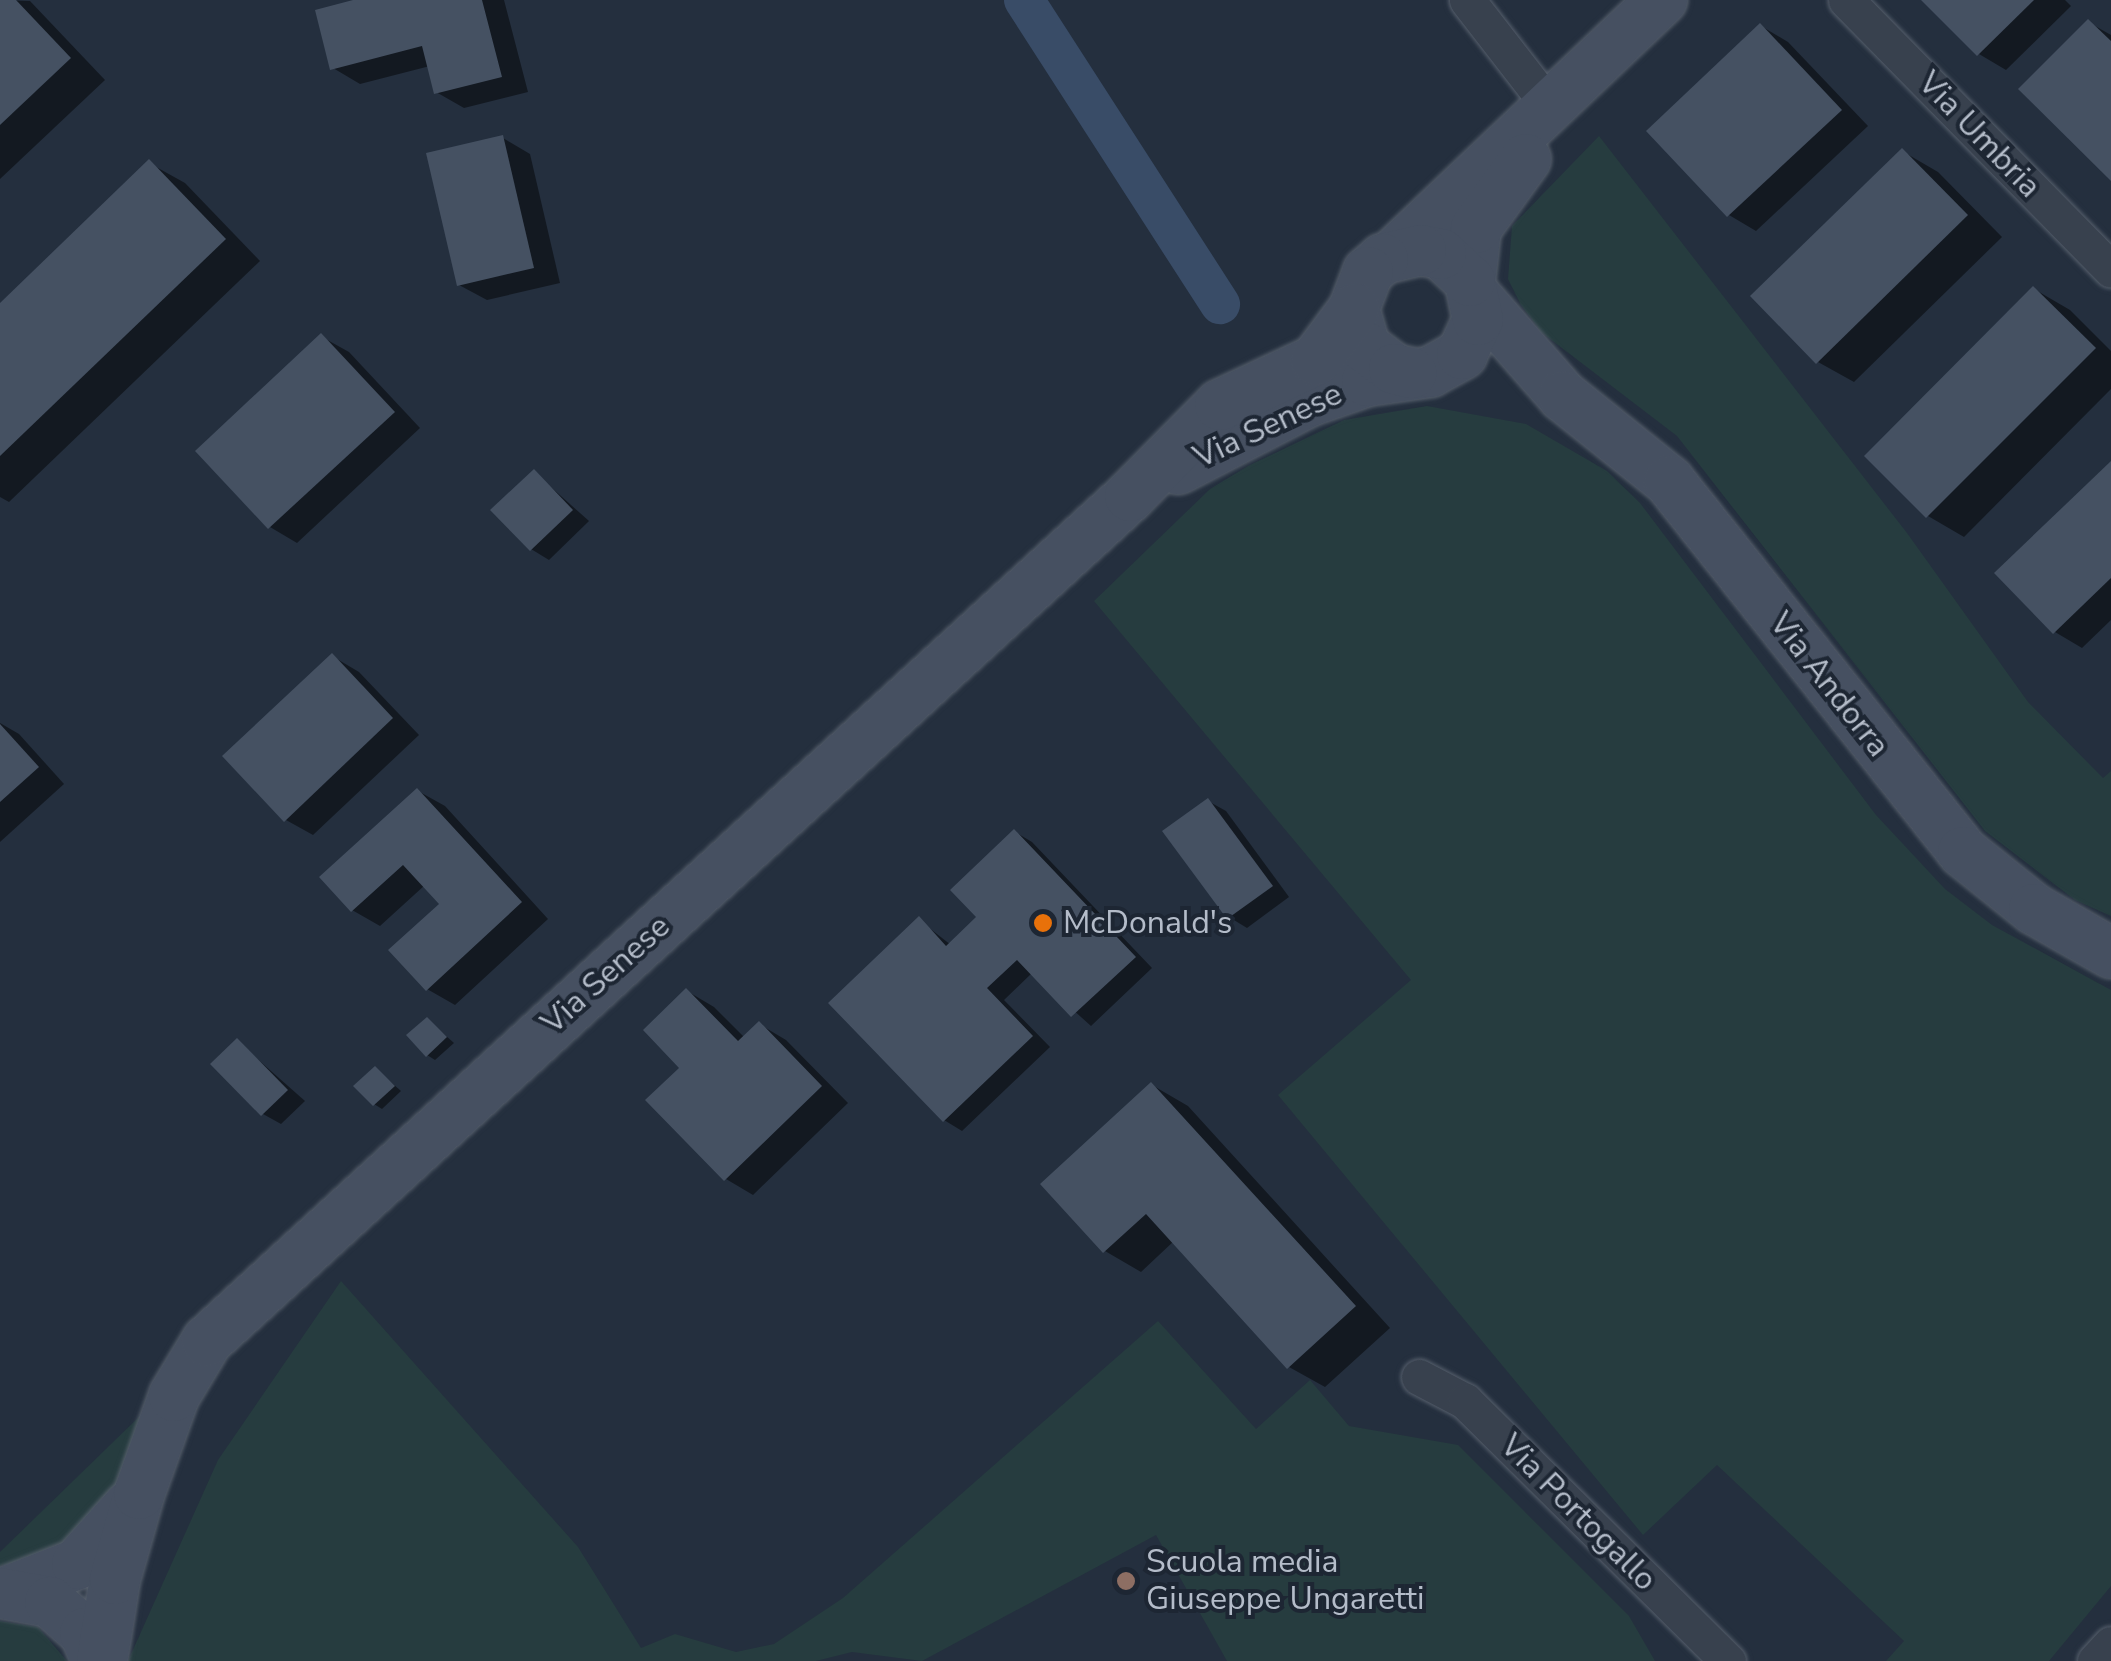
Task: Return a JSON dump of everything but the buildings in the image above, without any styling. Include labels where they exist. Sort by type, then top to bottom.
[{"type":"main road","name":"Via Senese","points":[[1130,496],[1310,402],[1448,366],[1472,338],[1474,290],[1470,248],[1490,204],[1617,46],[1662,0]]},
{"type":"main road","name":"Via Senese","points":[[100,1661],[115,1578],[139,1494],[174,1396],[208,1341],[1130,496],[1220,405],[1316,360],[1354,309],[1368,272],[1393,254],[1547,103],[1617,46]]},
{"type":"main road","points":[[1393,254],[1440,254],[1474,290]]},
{"type":"main road","name":"Via Andorra","points":[[1474,290],[1564,396],[1669,481],[1963,852],[2034,909],[2111,952]]},
{"type":"main road","name":"Via Senese","points":[[1354,309],[1365,347],[1394,369],[1421,372]]},
{"type":"main road","name":"Via Andorra","points":[[1421,372],[1504,377],[1564,396]]},
{"type":"main road","name":"Via Senese","points":[[3,1592],[76,1564],[139,1494]]},
{"type":"main road","name":"Via Senese","points":[[3,1592],[50,1602],[70,1616],[100,1661]]},
{"type":"street","points":[[1467,0],[1547,103]]},
{"type":"street","name":"Via Umbria","points":[[1846,0],[2111,270]]},
{"type":"street","name":"Via Portogallo","points":[[1419,1377],[1466,1401],[1728,1661]]},
{"type":"street","points":[[2095,1661],[2111,1644]]},
{"type":"green space","points":[[1599,136],[1907,533],[2028,702],[2103,778],[2111,771],[2111,916],[2075,900],[1985,831],[1677,436],[1541,332],[1521,305],[1508,279],[1512,226]]},
{"type":"green space","points":[[1427,406],[1526,424],[1607,471],[1640,503],[1876,815],[1945,889],[1992,925],[2111,990],[2111,1586],[2049,1661],[1886,1661],[1904,1641],[1717,1465],[1643,1535],[1278,1095],[1411,980],[1094,601],[1210,489],[1248,466],[1344,420]]},
{"type":"green space","points":[[341,1281],[578,1547],[641,1648],[675,1634],[736,1652],[774,1644],[843,1598],[1158,1321],[1256,1429],[1310,1380],[1349,1426],[1458,1445],[1629,1616],[1655,1661],[1227,1661],[1156,1535],[922,1661],[852,1652],[816,1661],[128,1661],[218,1460]]},
{"type":"green space","points":[[144,1412],[115,1487],[78,1529],[52,1553],[0,1566],[0,1552]]},
{"type":"green space","points":[[0,1621],[38,1627],[67,1661],[0,1661]]},
{"type":"waterway","points":[[1024,0],[1220,304]]},
{"type":"place","name":"McDonald's","points":[[1043,923]]},
{"type":"place","name":"Scuola media Giuseppe Ungaretti","points":[[1126,1581]]}]
